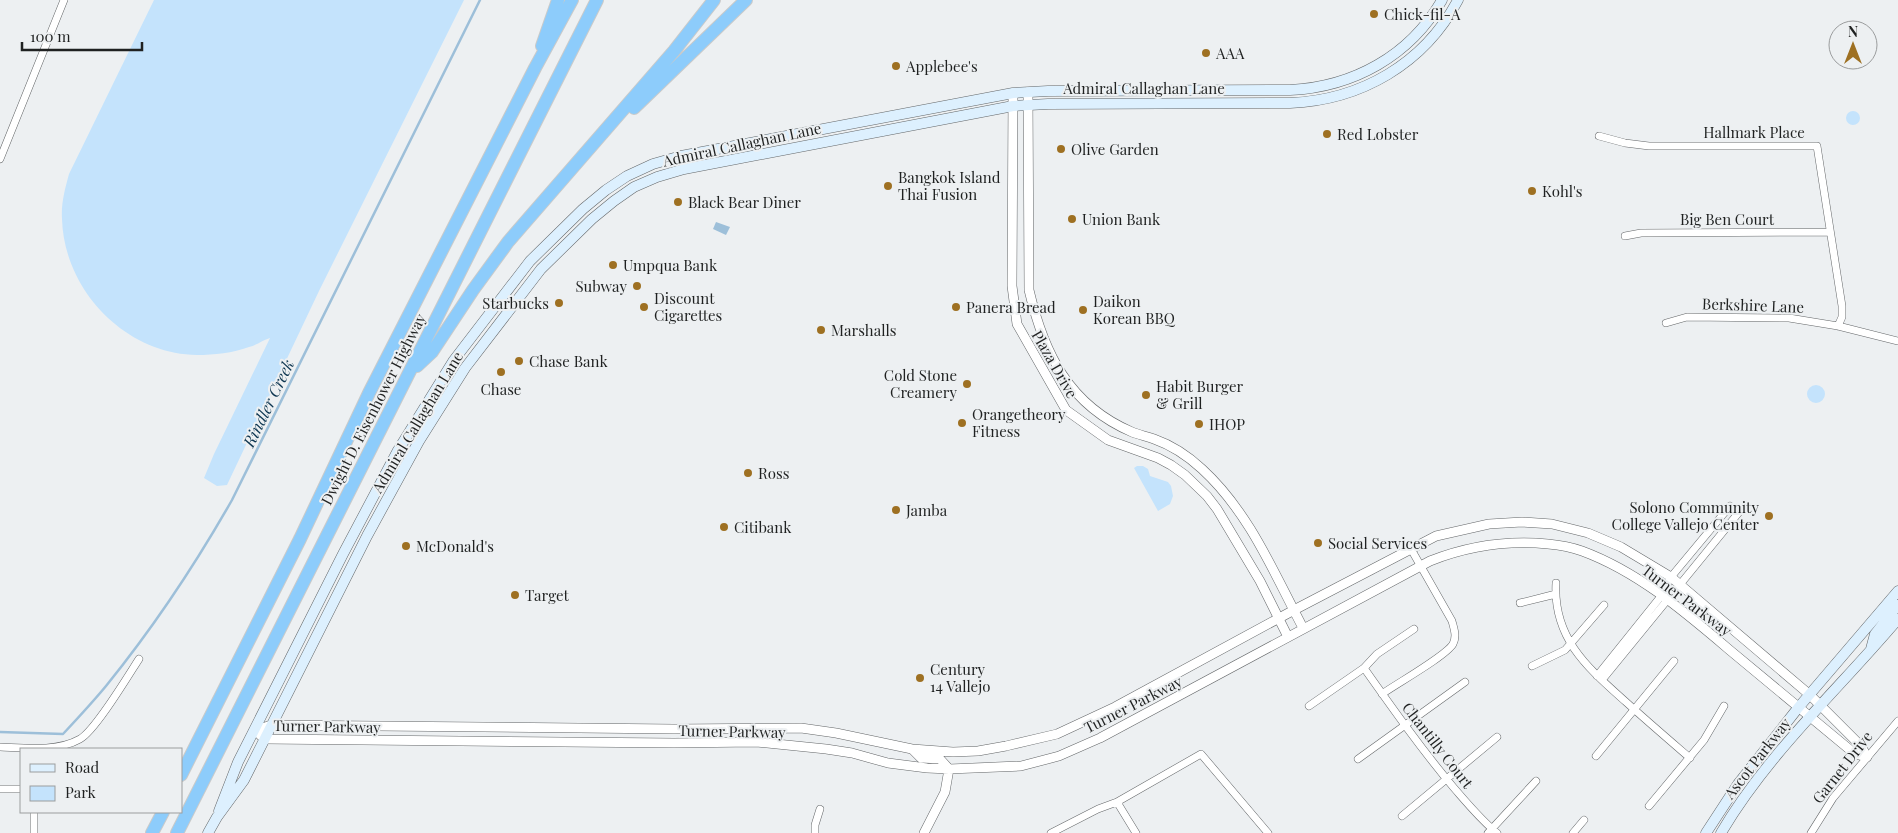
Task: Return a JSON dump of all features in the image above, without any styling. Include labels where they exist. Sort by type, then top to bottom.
[{"type":"highway","points":[[535,68],[558,0]]},
{"type":"highway","name":"Dwight D. Eisenhower Highway","points":[[182,773],[300,540],[369,393],[535,68],[572,0]]},
{"type":"highway","name":"Dwight D. Eisenhower Highway","points":[[177,833],[597,0]]},
{"type":"highway","points":[[408,374],[432,352],[473,290],[508,242],[674,51],[714,0]]},
{"type":"highway","points":[[580,160],[746,0]]},
{"type":"highway","points":[[152,833],[162,813]]},
{"type":"main road","name":"Admiral Callaghan Lane","points":[[217,817],[227,788],[254,731],[397,452],[439,382],[520,273],[542,248],[595,198],[617,182],[633,173],[674,158],[1013,93],[1290,90],[1327,86],[1361,74],[1395,54],[1422,29],[1442,0]]},
{"type":"main road","name":"Admiral Callaghan Lane","points":[[208,833],[217,817],[244,780],[371,528],[415,447],[455,382],[540,269],[604,209],[634,187],[657,177],[684,169],[1013,106],[1290,103],[1330,99],[1367,86],[1403,65],[1432,38],[1458,0]]},
{"type":"main road","name":"Ascot Parkway","points":[[1706,833],[1738,784],[1798,708],[1898,592]]},
{"type":"main road","points":[[1870,650],[1875,634],[1898,604]]},
{"type":"main road","name":"Ascot Parkway","points":[[1721,833],[1733,813],[1810,716],[1821,706],[1898,618]]},
{"type":"street","points":[[0,159],[64,0]]},
{"type":"street","name":"Plaza Drive","points":[[1028,92],[1029,290],[1037,322],[1052,358],[1072,388],[1087,405],[1116,424],[1156,440],[1188,457],[1203,470],[1236,508],[1256,539],[1303,628]]},
{"type":"street","name":"Plaza Drive","points":[[1013,93],[1012,286],[1017,324],[1066,410],[1108,440],[1158,458],[1171,465],[1185,475],[1207,496],[1260,581],[1288,637]]},
{"type":"street","name":"Hallmark Place","points":[[1599,136],[1625,143],[1649,146],[1817,146],[1842,306],[1842,317],[1838,326]]},
{"type":"street","name":"Big Ben Court","points":[[1624,236],[1641,233],[1830,232]]},
{"type":"street","name":"Berkshire Lane","points":[[1666,323],[1687,317],[1788,318],[1838,326],[1898,341]]},
{"type":"street","points":[[1665,597],[1671,578],[1730,506]]},
{"type":"street","points":[[1600,678],[1665,597],[1680,585],[1740,511]]},
{"type":"street","name":"Turner Parkway","points":[[254,731],[272,725],[667,729],[800,728],[836,733],[912,749],[953,752],[978,751],[1057,734],[1115,707],[1278,618],[1436,536],[1489,524],[1522,522],[1552,524],[1588,533],[1621,547],[1671,578],[1810,695],[1861,746],[1867,757]]},
{"type":"street","name":"Turner Parkway","points":[[254,731],[265,739],[656,743],[756,742],[826,749],[852,753],[888,764],[927,768],[1021,766],[1059,756],[1100,738],[1421,566],[1455,551],[1509,542],[1561,546],[1580,550],[1609,563],[1645,583],[1665,597],[1855,754],[1867,757]]},
{"type":"street","points":[[1382,694],[1447,651],[1455,639],[1452,621],[1411,549]]},
{"type":"street","points":[[1556,584],[1558,614],[1564,631],[1582,660],[1690,758]]},
{"type":"street","points":[[1520,603],[1556,594]]},
{"type":"street","points":[[1532,666],[1565,650],[1604,605]]},
{"type":"street","points":[[1309,706],[1364,668],[1377,654],[1414,629]]},
{"type":"street","points":[[0,748],[35,748],[66,745],[86,735],[140,659]]},
{"type":"street","points":[[1596,756],[1674,661]]},
{"type":"street","name":"Chantilly Court","points":[[1364,668],[1404,727],[1492,832]]},
{"type":"street","points":[[1358,759],[1465,682]]},
{"type":"street","points":[[1648,806],[1704,740],[1724,706]]},
{"type":"street","name":"Garnet Drive","points":[[1811,833],[1833,798],[1898,720]]},
{"type":"street","points":[[1402,816],[1497,737]]},
{"type":"street","points":[[912,749],[921,758],[940,759],[949,769],[945,792],[924,833]]},
{"type":"street","points":[[1054,831],[1117,802],[1201,754],[1268,833]]},
{"type":"street","points":[[1492,832],[1536,781]]},
{"type":"street","points":[[0,789],[20,789]]},
{"type":"street","points":[[1117,802],[1136,833]]},
{"type":"street","points":[[815,833],[815,825],[820,808]]},
{"type":"street","points":[[34,813],[34,833]]},
{"type":"street","points":[[1574,833],[1584,820]]},
{"type":"green space","points":[[154,0],[464,0],[319,291],[227,485],[217,486],[204,478],[270,338],[237,351],[203,355],[171,352],[146,343],[123,330],[103,313],[87,293],[74,270],[65,245],[62,207],[69,174]]},
{"type":"green space","points":[[1853,111],[1858,113],[1860,118],[1858,123],[1853,125],[1848,123],[1846,118],[1848,113]]},
{"type":"green space","points":[[1816,385],[1822,388],[1825,394],[1822,400],[1816,403],[1810,400],[1807,394],[1810,388]]},
{"type":"green space","points":[[1143,466],[1148,469],[1150,476],[1168,482],[1173,496],[1170,504],[1158,511],[1134,468]]},
{"type":"shaded area","points":[[716,222],[730,227],[726,235],[713,229]]},
{"type":"waterway","name":"Rindler Creek","points":[[0,732],[63,734],[95,699],[123,664],[157,619],[188,572],[232,500],[480,0]]},
{"type":"place","name":"Chick-fil-A","points":[[1374,14]]},
{"type":"place","name":"AAA","points":[[1206,53]]},
{"type":"place","name":"Applebee's","points":[[896,66]]},
{"type":"place","name":"Red Lobster","points":[[1327,134]]},
{"type":"place","name":"Olive Garden","points":[[1061,149]]},
{"type":"place","name":"Bangkok Island Thai Fusion","points":[[888,186]]},
{"type":"place","name":"Kohl's","points":[[1532,191]]},
{"type":"place","name":"Black Bear Diner","points":[[678,202]]},
{"type":"place","name":"Union Bank","points":[[1072,219]]},
{"type":"place","name":"Umpqua Bank","points":[[613,265]]},
{"type":"place","name":"Subway","points":[[637,286]]},
{"type":"place","name":"Starbucks","points":[[559,303]]},
{"type":"place","name":"Discount Cigarettes","points":[[644,307]]},
{"type":"place","name":"Panera Bread","points":[[956,307]]},
{"type":"place","name":"Daikon Korean BBQ","points":[[1083,310]]},
{"type":"place","name":"Marshalls","points":[[821,330]]},
{"type":"place","name":"Chase Bank","points":[[519,361]]},
{"type":"place","name":"Chase","points":[[501,372]]},
{"type":"place","name":"Cold Stone Creamery","points":[[967,384]]},
{"type":"place","name":"Habit Burger & Grill","points":[[1146,395]]},
{"type":"place","name":"Orangetheory Fitness","points":[[962,423]]},
{"type":"place","name":"IHOP","points":[[1199,424]]},
{"type":"place","name":"Ross","points":[[748,473]]},
{"type":"place","name":"Jamba","points":[[896,510]]},
{"type":"place","name":"Solono Community College Vallejo Center","points":[[1769,516]]},
{"type":"place","name":"Citibank","points":[[724,527]]},
{"type":"place","name":"Social Services","points":[[1318,543]]},
{"type":"place","name":"McDonald's","points":[[406,546]]},
{"type":"place","name":"Target","points":[[515,595]]},
{"type":"place","name":"Century 14 Vallejo","points":[[920,678]]}]
